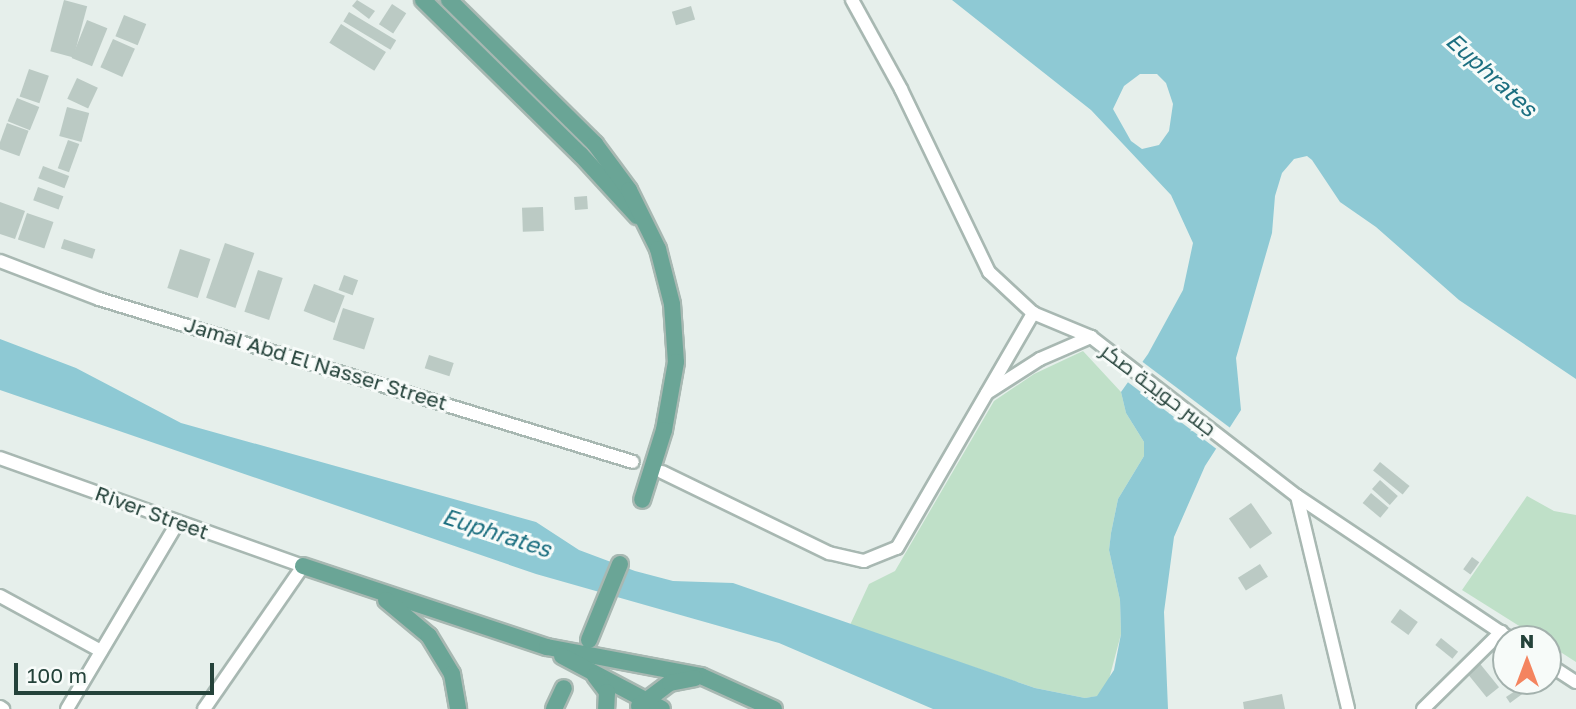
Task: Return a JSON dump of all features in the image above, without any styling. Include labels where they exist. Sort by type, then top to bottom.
[{"type":"main road","points":[[423,0],[581,155],[648,228]]},
{"type":"main road","points":[[449,0],[595,144],[629,190],[648,228],[667,277],[676,362],[664,430],[642,500]]},
{"type":"main road","points":[[589,640],[621,564]]},
{"type":"main road","points":[[303,566],[379,594],[547,648],[701,676],[774,709]]},
{"type":"main road","points":[[379,594],[429,636],[452,674],[458,709]]},
{"type":"main road","points":[[547,648],[640,704],[662,709]]},
{"type":"main road","points":[[593,674],[607,692],[606,709]]},
{"type":"main road","points":[[640,704],[670,682],[701,676]]},
{"type":"main road","points":[[554,709],[564,688]]},
{"type":"street","points":[[662,472],[759,523],[829,553],[864,561],[897,548],[1033,313],[989,272],[901,89],[852,0]]},
{"type":"street","name":"Jamal Abd El Nasser Street","points":[[0,261],[99,299],[633,462]]},
{"type":"street","name":"جسر حويجة صكر","points":[[1033,313],[1091,337],[1297,496],[1492,627]]},
{"type":"street","points":[[985,394],[1040,359],[1091,337]]},
{"type":"street","name":"River Street","points":[[0,458],[303,566]]},
{"type":"street","points":[[1297,496],[1348,709]]},
{"type":"street","points":[[67,709],[178,522]]},
{"type":"street","points":[[204,709],[303,566]]},
{"type":"street","points":[[0,596],[101,651]]},
{"type":"street","points":[[1423,709],[1492,648]]},
{"type":"green space","points":[[1083,351],[1121,392],[1126,413],[1144,442],[1144,456],[1118,499],[1111,533],[1109,550],[1120,600],[1121,634],[1107,687],[1098,696],[1085,698],[1035,688],[850,625],[869,584],[895,571],[994,401],[1034,374]]},
{"type":"green space","points":[[1527,496],[1554,511],[1576,515],[1576,662],[1562,653],[1562,625],[1518,625],[1462,590]]},
{"type":"water","name":"Euphrates","points":[[952,0],[1576,0],[1576,379],[1459,300],[1376,227],[1340,202],[1307,156],[1294,159],[1282,173],[1275,196],[1272,233],[1236,358],[1241,410],[1205,466],[1174,537],[1164,612],[1168,709],[933,709],[779,643],[536,574],[0,390],[0,339],[76,368],[181,423],[536,522],[579,550],[635,571],[673,581],[733,583],[1035,688],[1085,698],[1097,696],[1114,670],[1121,634],[1120,600],[1109,550],[1111,533],[1118,499],[1144,456],[1144,442],[1126,413],[1121,392],[1148,354],[1183,290],[1193,243],[1171,195],[1091,110]],"holes":[[[1140,74],[1157,74],[1166,83],[1173,104],[1169,131],[1159,145],[1142,149],[1131,141],[1113,109],[1124,86]]]},
{"type":"pier","points":[[1140,360],[1233,430],[1218,450],[1125,380]]},
{"type":"building","points":[[64,0],[87,6],[73,57],[50,51]]},
{"type":"building","points":[[357,0],[375,11],[369,19],[352,6]]},
{"type":"building","points":[[392,4],[406,13],[393,33],[379,24]]},
{"type":"building","points":[[691,6],[695,19],[676,25],[672,12]]},
{"type":"building","points":[[349,12],[396,40],[390,50],[343,21]]},
{"type":"building","points":[[124,15],[146,24],[138,45],[115,36]]},
{"type":"building","points":[[87,20],[107,28],[92,66],[72,58]]},
{"type":"building","points":[[341,24],[386,52],[374,71],[329,43]]},
{"type":"building","points":[[113,39],[135,49],[122,77],[100,67]]},
{"type":"building","points":[[29,69],[49,76],[39,103],[20,96]]},
{"type":"building","points":[[77,78],[98,88],[88,109],[67,99]]},
{"type":"building","points":[[17,98],[39,107],[30,130],[8,121]]},
{"type":"building","points":[[67,107],[89,113],[81,142],[59,136]]},
{"type":"building","points":[[7,123],[29,131],[19,156],[0,149]]},
{"type":"building","points":[[68,140],[79,144],[69,172],[58,168]]},
{"type":"building","points":[[43,166],[69,176],[64,188],[38,178]]},
{"type":"building","points":[[38,187],[63,196],[59,209],[33,200]]},
{"type":"building","points":[[587,196],[588,209],[575,210],[574,197]]},
{"type":"building","points":[[0,202],[25,211],[15,239],[0,234]]},
{"type":"building","points":[[543,207],[544,231],[523,232],[522,208]]},
{"type":"building","points":[[27,213],[53,222],[44,249],[18,239]]},
{"type":"building","points":[[64,239],[95,249],[92,259],[61,249]]},
{"type":"building","points":[[225,243],[254,253],[235,308],[206,298]]},
{"type":"building","points":[[180,249],[210,259],[198,298],[167,288]]},
{"type":"building","points":[[258,270],[283,278],[269,320],[244,312]]},
{"type":"building","points":[[344,275],[358,280],[353,295],[339,290]]},
{"type":"building","points":[[314,284],[345,296],[334,323],[304,311]]},
{"type":"building","points":[[343,308],[374,318],[364,350],[333,339]]},
{"type":"building","points":[[429,355],[454,363],[449,376],[425,368]]},
{"type":"building","points":[[1380,462],[1410,486],[1403,494],[1373,471]]},
{"type":"building","points":[[1380,480],[1398,496],[1390,505],[1372,489]]},
{"type":"building","points":[[1371,493],[1389,508],[1380,518],[1363,503]]},
{"type":"building","points":[[1251,503],[1272,533],[1250,549],[1229,518]]},
{"type":"building","points":[[1472,557],[1479,562],[1470,574],[1463,569]]},
{"type":"building","points":[[1260,564],[1268,577],[1246,590],[1238,578]]},
{"type":"building","points":[[1400,609],[1418,622],[1408,635],[1391,622]]},
{"type":"building","points":[[1441,638],[1458,652],[1452,659],[1435,645]]},
{"type":"building","points":[[1477,660],[1492,679],[1492,693],[1487,697],[1465,670]]},
{"type":"building","points":[[1282,694],[1285,709],[1244,709],[1243,702]]},
{"type":"building","points":[[1509,695],[1521,695],[1510,703],[1506,697]]}]
